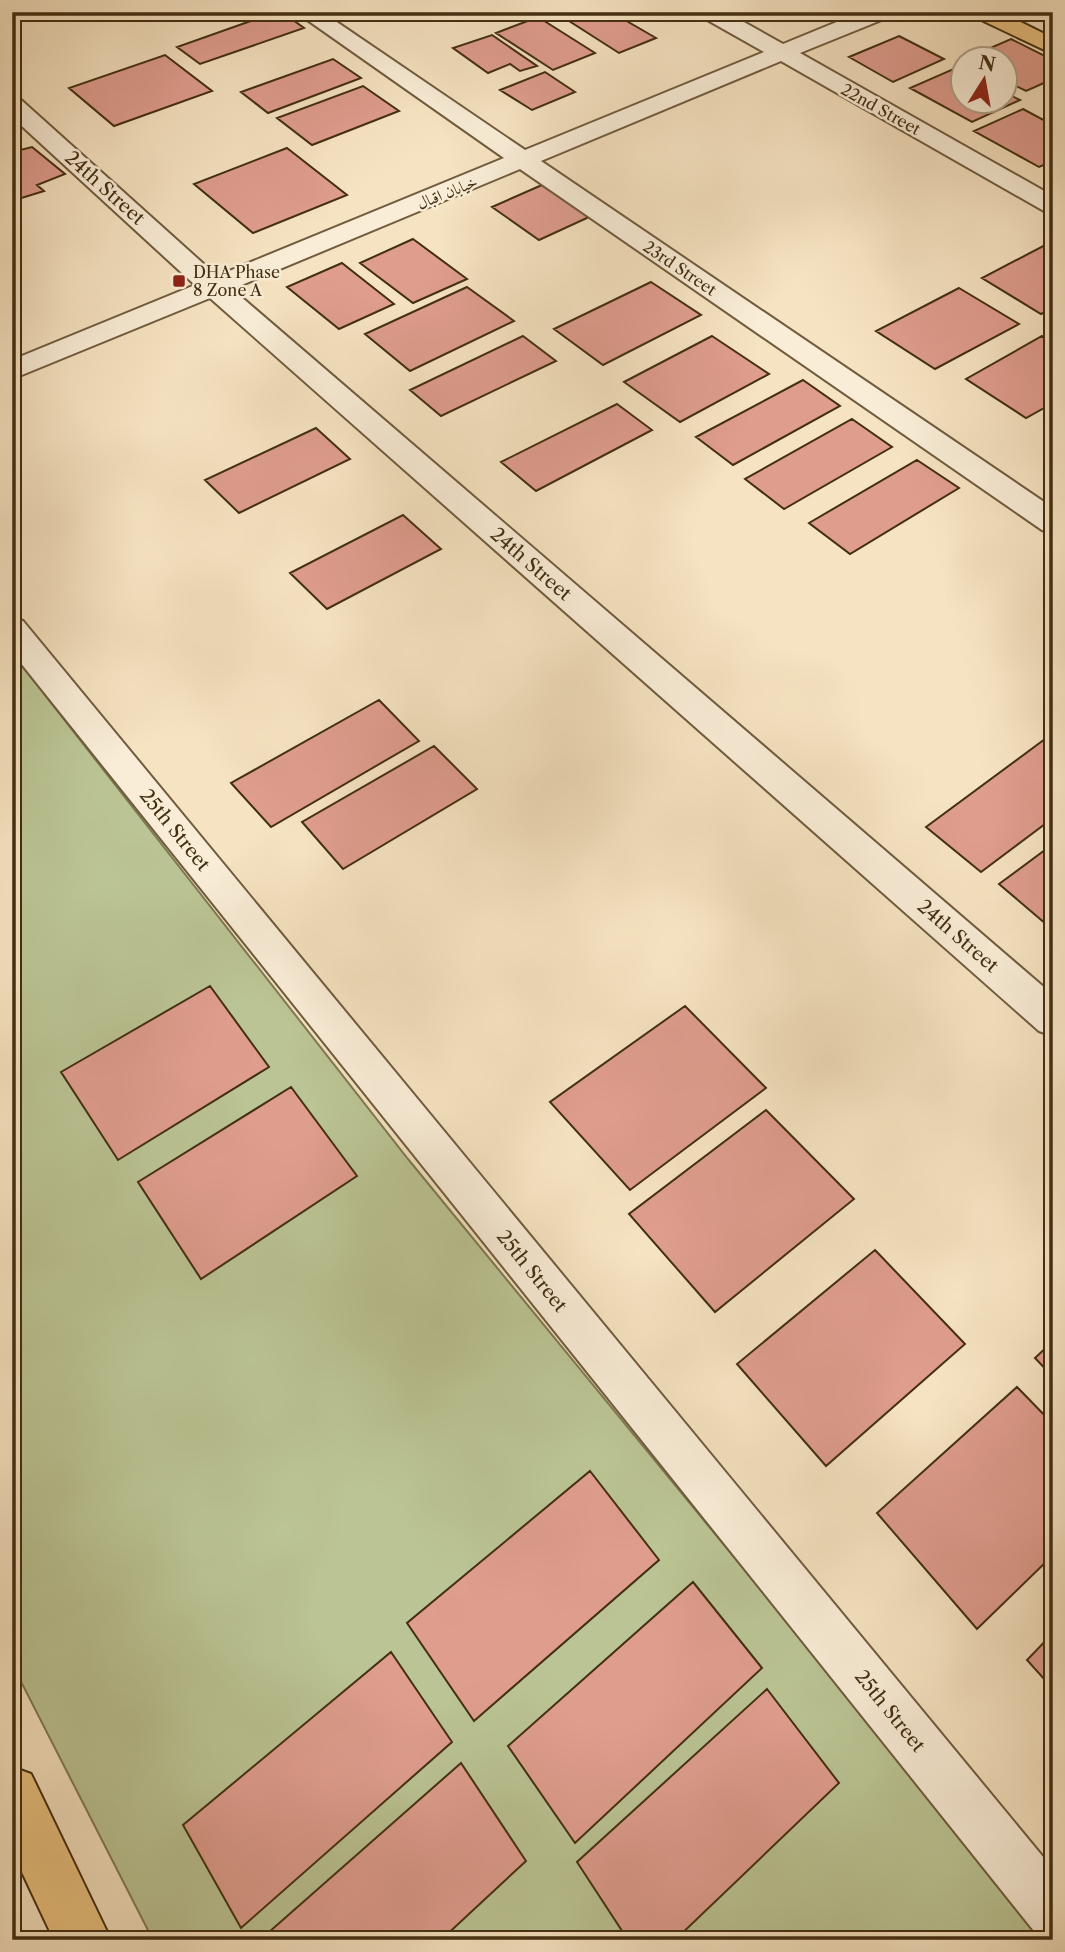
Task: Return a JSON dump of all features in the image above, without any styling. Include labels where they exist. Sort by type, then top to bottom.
[{"type":"main road","points":[[983,12],[1053,47]]},
{"type":"main road","points":[[12,1794],[83,1940]]},
{"type":"street","name":"23rd Street","points":[[307,12],[1053,523]]},
{"type":"street","name":"22nd Street","points":[[709,12],[1053,206]]},
{"type":"street","name":"خیابان اقبال","points":[[12,370],[881,12]]},
{"type":"street","name":"24th Street","points":[[12,104],[212,286],[1053,1019]]},
{"type":"street","name":"25th Street","points":[[12,629],[1053,1912]]},
{"type":"green space","points":[[12,653],[408,1159],[901,1761],[1043,1940],[153,1940],[12,1664]]},
{"type":"building","points":[[282,12],[304,28],[200,64],[177,47]]},
{"type":"building","points":[[384,12],[416,12],[396,20]]},
{"type":"building","points":[[555,12],[611,12],[656,38],[619,53]]},
{"type":"building","points":[[538,17],[595,53],[553,70],[496,33]]},
{"type":"building","points":[[492,35],[537,66],[520,71],[510,64],[488,73],[453,48]]},
{"type":"building","points":[[899,36],[944,59],[893,82],[849,57]]},
{"type":"building","points":[[1011,39],[1053,60],[1053,79],[1026,91],[1020,88],[1020,46],[995,46]]},
{"type":"building","points":[[165,55],[212,91],[114,126],[69,88]]},
{"type":"building","points":[[333,59],[361,78],[268,113],[241,92]]},
{"type":"building","points":[[950,70],[950,110],[910,88]]},
{"type":"building","points":[[545,72],[575,92],[532,110],[500,90]]},
{"type":"building","points":[[363,86],[399,111],[312,145],[277,118]]},
{"type":"building","points":[[1023,109],[1053,125],[1053,161],[1039,167],[974,131],[1007,116],[1020,116],[1020,110]]},
{"type":"building","points":[[961,116],[985,116],[972,122]]},
{"type":"building","points":[[32,147],[65,174],[37,185],[44,191],[12,201],[12,152]]},
{"type":"building","points":[[287,148],[347,195],[253,233],[194,184]]},
{"type":"building","points":[[542,185],[589,217],[539,240],[492,207]]},
{"type":"building","points":[[413,239],[467,279],[413,303],[360,263]]},
{"type":"building","points":[[1053,241],[1053,308],[1041,314],[982,278]]},
{"type":"building","points":[[342,263],[394,304],[339,329],[287,287]]},
{"type":"building","points":[[651,282],[701,315],[603,365],[554,329]]},
{"type":"building","points":[[467,287],[514,321],[410,371],[365,334]]},
{"type":"building","points":[[959,288],[1019,324],[935,369],[876,331]]},
{"type":"building","points":[[523,336],[556,361],[441,416],[410,390]]},
{"type":"building","points":[[712,336],[769,374],[680,422],[624,382]]},
{"type":"building","points":[[1042,336],[1053,343],[1053,403],[1026,418],[966,379]]},
{"type":"building","points":[[803,380],[840,406],[733,465],[696,437]]},
{"type":"building","points":[[617,404],[652,430],[536,491],[501,462]]},
{"type":"building","points":[[852,419],[892,447],[784,509],[745,479]]},
{"type":"building","points":[[316,428],[350,459],[239,513],[205,480]]},
{"type":"building","points":[[917,460],[959,488],[850,554],[809,523]]},
{"type":"building","points":[[403,515],[441,549],[327,609],[290,573]]},
{"type":"building","points":[[379,700],[419,741],[271,827],[231,783]]},
{"type":"building","points":[[1045,739],[1053,745],[1053,818],[981,872],[926,827]]},
{"type":"building","points":[[434,746],[477,789],[343,869],[302,822]]},
{"type":"building","points":[[1053,844],[1053,930],[999,884]]},
{"type":"building","points":[[210,986],[269,1067],[118,1160],[61,1072]]},
{"type":"building","points":[[685,1006],[766,1088],[630,1190],[550,1102]]},
{"type":"building","points":[[291,1087],[357,1176],[201,1279],[138,1182]]},
{"type":"building","points":[[766,1110],[854,1199],[715,1312],[629,1214]]},
{"type":"building","points":[[875,1250],[965,1344],[826,1466],[737,1364]]},
{"type":"building","points":[[1053,1341],[1053,1377],[1035,1358]]},
{"type":"building","points":[[1017,1387],[1053,1424],[1053,1555],[977,1629],[877,1513]]},
{"type":"building","points":[[590,1471],[659,1560],[474,1721],[407,1623]]},
{"type":"building","points":[[693,1582],[762,1668],[575,1843],[508,1746]]},
{"type":"building","points":[[1053,1633],[1053,1689],[1027,1660]]},
{"type":"building","points":[[391,1652],[452,1742],[241,1928],[183,1825]]},
{"type":"building","points":[[767,1689],[839,1783],[675,1940],[628,1940],[577,1862]]},
{"type":"building","points":[[461,1763],[526,1861],[441,1940],[260,1940]]},
{"type":"place","name":"DHA Phase 8 Zone A","points":[[179,281]]}]
